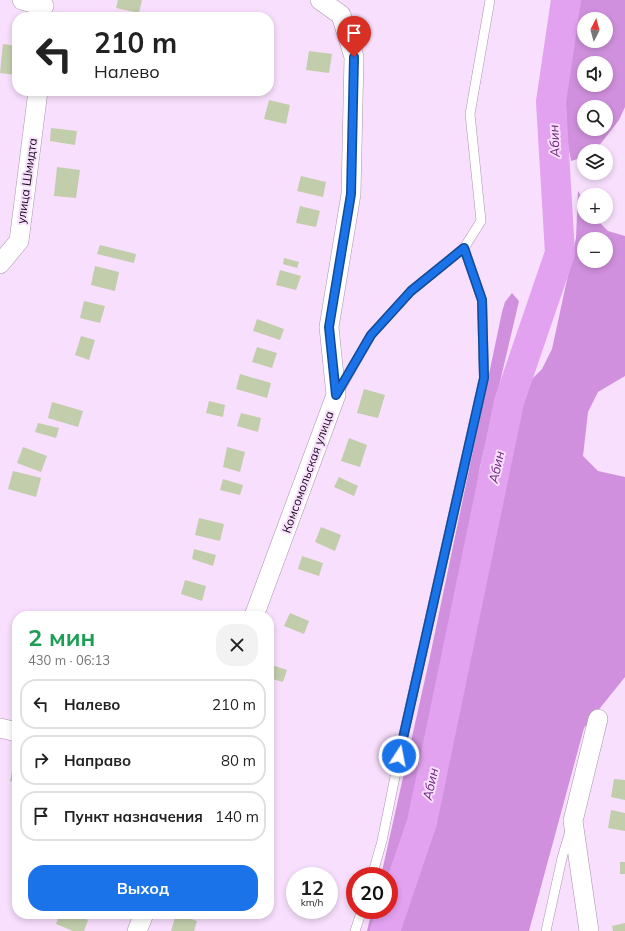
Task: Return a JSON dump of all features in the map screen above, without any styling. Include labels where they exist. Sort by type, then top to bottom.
[{"type":"street","points":[[22,0],[44,8]]},
{"type":"street","name":"Комсомольская улица","points":[[256,611],[336,395],[329,327],[351,194],[354,57],[341,15],[320,0]]},
{"type":"street","name":"улица Шмидта","points":[[0,264],[19,241],[37,96]]},
{"type":"street","points":[[590,931],[573,821],[598,719]]},
{"type":"street","points":[[0,728],[12,731]]},
{"type":"street","points":[[138,931],[142,919]]},
{"type":"lane","points":[[336,395],[371,335],[411,291],[464,248],[481,221],[470,114],[490,0]]},
{"type":"lane","points":[[374,867],[382,840],[402,742],[484,378],[482,300],[464,248]]},
{"type":"lane","points":[[546,931],[562,858],[573,821]]},
{"type":"lane","points":[[355,931],[359,919]]},
{"type":"shaded area","points":[[576,0],[625,0],[625,107],[619,120],[613,128],[613,100],[577,100],[577,136],[607,136],[600,144],[577,144],[577,159],[571,161],[567,139],[565,69]]},
{"type":"shaded area","points":[[577,214],[577,224],[601,224],[608,231],[611,232],[577,232],[577,268],[613,268],[613,232],[625,236],[625,376],[598,392],[588,412],[583,456],[598,471],[625,477],[625,677],[584,728],[529,931],[394,931],[440,762],[526,385],[542,369],[552,349],[576,238]]},
{"type":"shaded area","points":[[512,293],[519,301],[480,467],[462,582],[411,814],[395,867],[383,867],[429,661],[505,302]]},
{"type":"shaded area","points":[[370,919],[379,919],[375,931],[367,931]]},
{"type":"building","points":[[118,0],[142,0],[139,12],[116,8]]},
{"type":"building","points":[[3,44],[12,45],[12,74],[0,73]]},
{"type":"building","points":[[309,51],[332,54],[329,73],[306,70]]},
{"type":"building","points":[[269,100],[290,105],[286,124],[264,119]]},
{"type":"building","points":[[51,128],[77,131],[75,145],[50,141]]},
{"type":"building","points":[[57,167],[80,170],[76,198],[54,196]]},
{"type":"building","points":[[301,176],[326,182],[323,197],[297,191]]},
{"type":"building","points":[[300,206],[320,211],[316,227],[296,223]]},
{"type":"building","points":[[100,245],[136,254],[134,263],[97,254]]},
{"type":"building","points":[[284,258],[299,262],[297,268],[283,264]]},
{"type":"building","points":[[95,266],[119,272],[115,291],[91,285]]},
{"type":"building","points":[[280,270],[301,276],[296,290],[276,285]]},
{"type":"building","points":[[84,301],[105,306],[100,323],[80,318]]},
{"type":"building","points":[[257,319],[284,329],[280,340],[253,331]]},
{"type":"building","points":[[81,336],[95,340],[89,360],[75,355]]},
{"type":"building","points":[[257,347],[277,353],[272,368],[252,362]]},
{"type":"building","points":[[240,374],[271,383],[267,398],[236,389]]},
{"type":"building","points":[[364,389],[385,395],[378,418],[357,413]]},
{"type":"building","points":[[209,401],[225,405],[223,417],[206,413]]},
{"type":"building","points":[[52,402],[83,411],[78,427],[48,418]]},
{"type":"building","points":[[241,413],[261,418],[258,432],[237,426]]},
{"type":"building","points":[[38,423],[59,428],[56,438],[35,432]]},
{"type":"building","points":[[349,438],[367,445],[360,467],[341,461]]},
{"type":"building","points":[[23,447],[47,456],[41,472],[17,463]]},
{"type":"building","points":[[227,447],[245,452],[240,472],[223,467]]},
{"type":"building","points":[[13,471],[41,478],[36,497],[8,489]]},
{"type":"building","points":[[339,477],[358,486],[354,496],[334,487]]},
{"type":"building","points":[[223,479],[243,485],[240,495],[220,490]]},
{"type":"building","points":[[199,518],[224,524],[220,541],[195,535]]},
{"type":"building","points":[[321,527],[341,535],[335,551],[315,542]]},
{"type":"building","points":[[194,549],[216,555],[213,566],[192,559]]},
{"type":"building","points":[[302,556],[323,563],[319,576],[298,569]]},
{"type":"building","points":[[185,580],[206,586],[202,601],[181,594]]},
{"type":"building","points":[[290,613],[309,621],[304,634],[284,626]]},
{"type":"building","points":[[274,666],[287,670],[283,682],[274,679]]},
{"type":"building","points":[[614,779],[625,780],[625,800],[611,797]]},
{"type":"building","points":[[611,810],[625,813],[625,831],[608,828]]},
{"type":"building","points":[[620,862],[625,862],[625,874],[620,874]]},
{"type":"building","points":[[58,919],[88,920],[84,931],[73,931],[56,924]]},
{"type":"building","points":[[175,919],[191,919],[197,921],[194,931],[171,931]]},
{"type":"building","points":[[625,923],[625,931],[613,931],[612,926]]},
{"type":"waterway","name":"Абин","points":[[385,931],[422,822],[509,402],[560,253],[551,102],[566,0]]},
{"type":"route","points":[[354,57],[351,194],[329,327],[336,395],[371,335],[411,291],[464,248],[482,300],[484,378],[399,756]]}]
